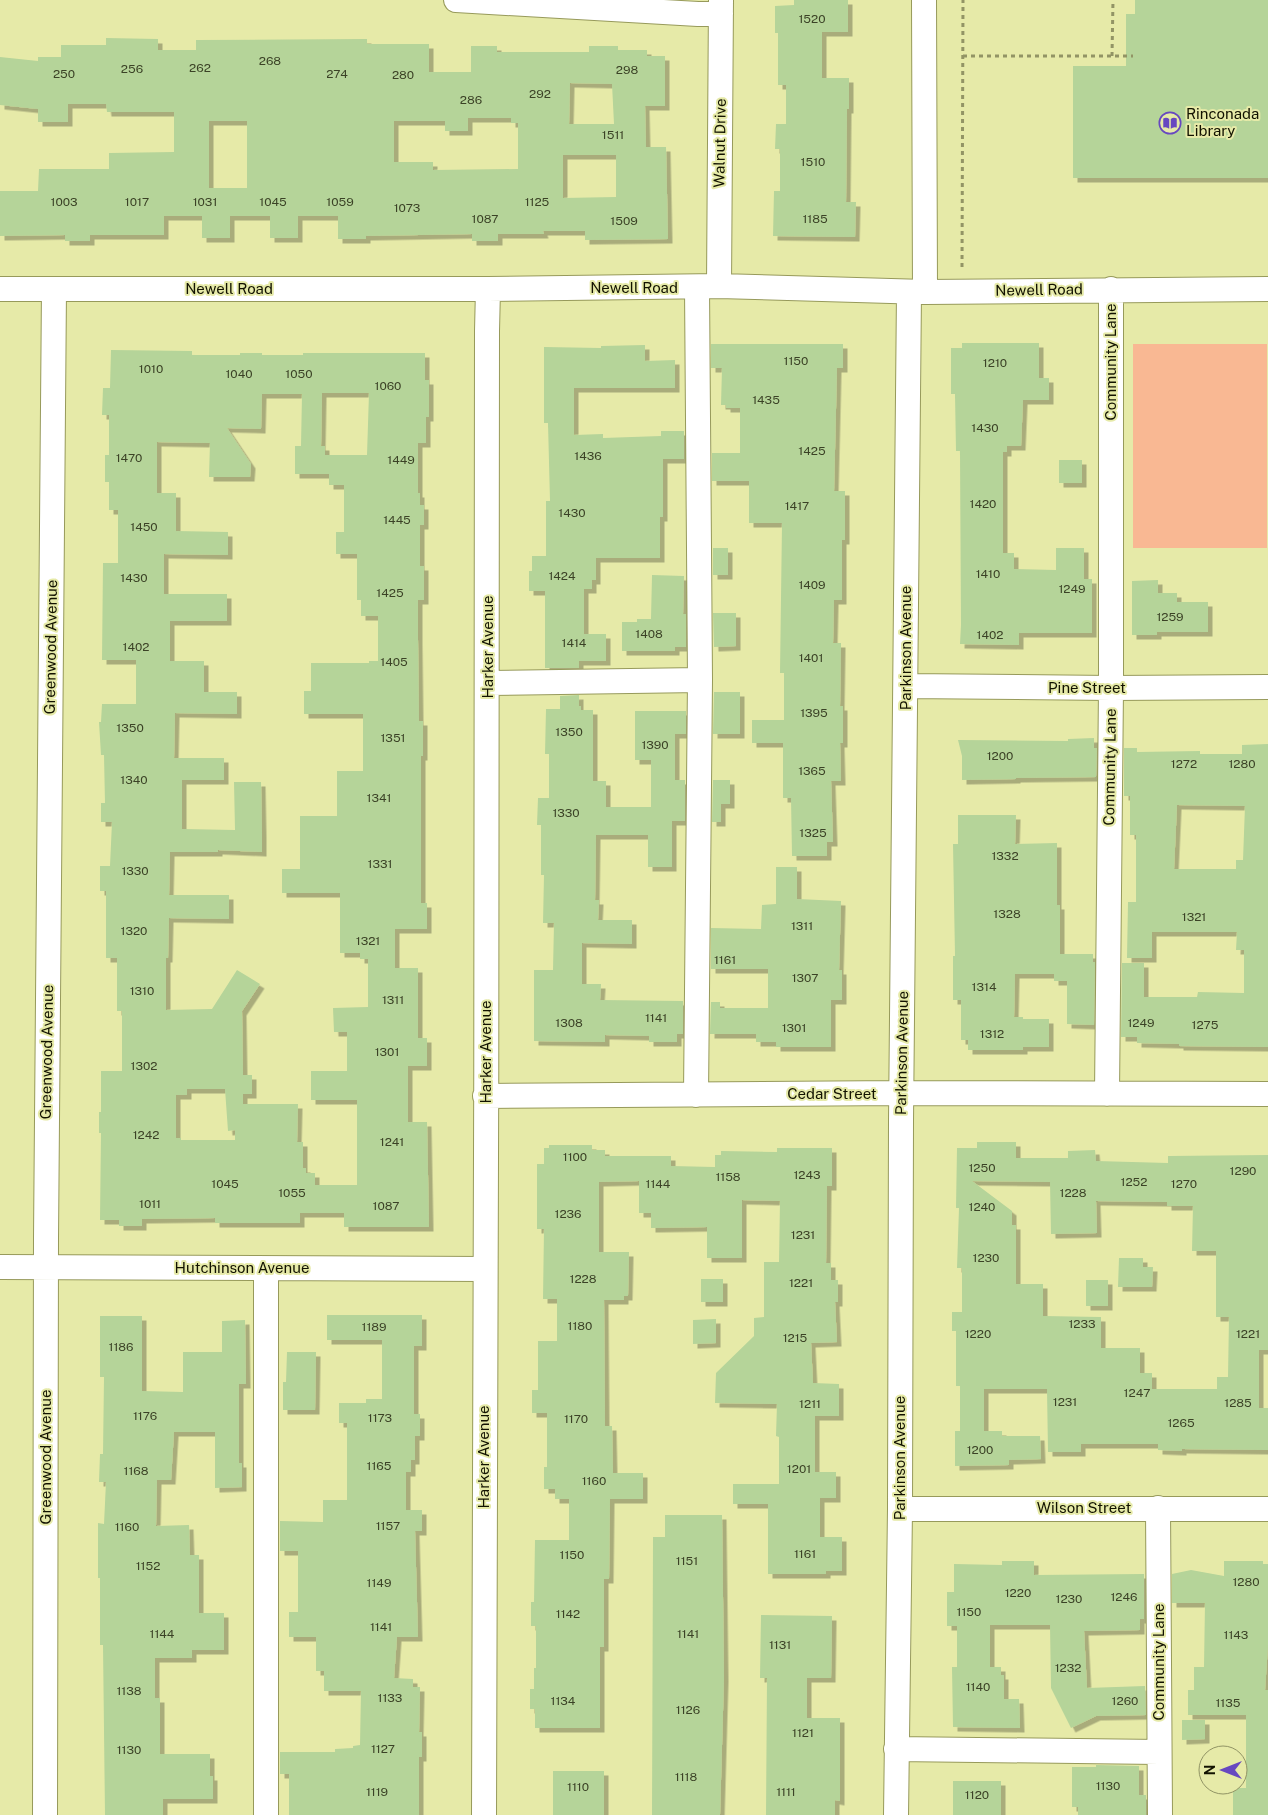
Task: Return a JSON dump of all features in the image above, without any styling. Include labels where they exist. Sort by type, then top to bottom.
[{"type":"street","points":[[456,0],[698,14],[721,7]]},
{"type":"street","name":"Parkinson Avenue","points":[[896,1815],[906,686],[924,0]]},
{"type":"street","name":"Walnut Drive","points":[[696,1095],[700,680],[708,287],[721,7]]},
{"type":"street","name":"Newell Road","points":[[0,290],[708,287],[917,292],[1268,288]]},
{"type":"street","name":"Greenwood Avenue","points":[[45,1815],[46,1267],[54,289]]},
{"type":"street","name":"Harker Avenue","points":[[484,1815],[488,289]]},
{"type":"street","name":"Community Lane","points":[[1107,1094],[1111,688],[1111,289]]},
{"type":"street","points":[[488,683],[700,680]]},
{"type":"street","name":"Pine Street","points":[[906,686],[1268,687]]},
{"type":"street","name":"Cedar Street","points":[[486,1096],[902,1093],[1268,1094]]},
{"type":"street","name":"Hutchinson Avenue","points":[[0,1267],[485,1269]]},
{"type":"street","points":[[266,1269],[266,1815]]},
{"type":"street","name":"Community Lane","points":[[1158,1508],[1160,1815]]},
{"type":"street","name":"Wilson Street","points":[[900,1509],[1268,1509]]},
{"type":"street","points":[[896,1750],[1159,1752]]},
{"type":"path","points":[[962,268],[963,0]]},
{"type":"path","points":[[1112,56],[1113,0]]},
{"type":"path","points":[[963,56],[1132,56]]},
{"type":"shaded area","points":[[1133,344],[1267,344],[1267,548],[1133,548]]},
{"type":"building","points":[[794,0],[848,0],[848,32],[822,32],[822,78],[849,78],[846,202],[856,202],[855,237],[773,236],[774,191],[780,191],[780,149],[775,149],[776,124],[786,124],[786,85],[778,85],[778,33],[775,33],[775,6],[794,5]]},
{"type":"building","name":"Rinconada Library","points":[[1135,0],[1268,0],[1268,178],[1073,178],[1073,66],[1126,66],[1126,14],[1135,14]]},
{"type":"building","points":[[106,38],[158,39],[158,50],[196,50],[196,40],[367,39],[367,44],[429,44],[429,72],[471,72],[471,46],[497,46],[497,52],[589,52],[589,46],[618,46],[618,50],[647,50],[647,56],[665,56],[665,106],[645,106],[646,147],[666,147],[668,239],[585,240],[585,231],[543,231],[544,234],[498,234],[498,241],[472,241],[472,234],[366,236],[366,239],[338,239],[338,216],[298,216],[298,238],[270,238],[270,216],[230,216],[230,238],[202,238],[202,216],[164,216],[164,235],[90,235],[90,241],[65,241],[65,235],[0,236],[0,191],[38,191],[39,169],[109,169],[109,153],[174,152],[174,112],[107,112],[106,104],[68,104],[68,122],[38,122],[38,109],[0,105],[0,57],[38,61],[38,57],[61,57],[61,45],[106,45]],"holes":[[[570,83],[612,84],[614,124],[569,124]],[[468,118],[511,118],[511,123],[518,123],[518,169],[433,170],[433,162],[394,162],[394,121],[445,121],[445,131],[468,131]],[[209,121],[247,121],[247,188],[209,188]],[[563,155],[616,155],[616,197],[563,198]]]},
{"type":"building","points":[[962,343],[1039,343],[1039,378],[1049,378],[1049,400],[1023,400],[1021,446],[1007,446],[1007,452],[1003,452],[1003,553],[1014,553],[1014,569],[1056,570],[1056,548],[1084,548],[1084,579],[1092,579],[1092,633],[1019,633],[1019,645],[960,644],[960,451],[956,451],[955,394],[951,394],[951,348],[962,348]]},
{"type":"building","points":[[711,344],[843,344],[843,368],[837,368],[834,491],[845,491],[845,540],[842,540],[842,600],[834,600],[833,643],[841,643],[840,706],[843,706],[843,743],[840,743],[841,781],[831,781],[833,842],[827,842],[827,856],[792,856],[791,798],[783,798],[783,743],[752,743],[752,720],[784,720],[784,673],[780,673],[782,523],[749,523],[749,481],[712,481],[712,453],[740,453],[740,408],[726,408],[726,405],[721,405],[722,368],[711,368]]},
{"type":"building","points":[[645,345],[645,361],[675,360],[675,388],[574,388],[574,435],[603,434],[603,438],[661,436],[661,431],[684,431],[684,459],[663,459],[663,517],[660,517],[660,558],[596,558],[596,580],[592,580],[592,589],[584,589],[584,634],[606,634],[606,661],[579,661],[579,668],[545,668],[545,591],[529,591],[529,571],[532,571],[532,556],[546,556],[546,501],[550,501],[548,423],[544,423],[544,347],[601,348],[601,346]]},
{"type":"building","points":[[111,350],[192,351],[192,355],[240,355],[240,353],[303,355],[303,353],[425,353],[425,380],[429,380],[429,417],[426,417],[426,443],[418,443],[418,493],[420,493],[420,505],[424,505],[424,525],[420,525],[420,566],[424,566],[424,600],[418,600],[418,640],[419,721],[423,721],[423,756],[421,756],[421,903],[427,903],[427,929],[395,929],[395,968],[418,968],[418,1038],[427,1038],[427,1066],[408,1066],[408,1122],[427,1122],[429,1227],[344,1227],[344,1213],[300,1213],[300,1223],[215,1223],[215,1218],[142,1219],[142,1226],[119,1226],[119,1220],[100,1220],[101,1133],[99,1133],[99,1112],[101,1112],[101,1071],[122,1071],[122,1011],[117,1011],[117,958],[106,958],[106,891],[100,891],[100,866],[110,866],[112,822],[101,822],[101,803],[105,803],[104,755],[101,755],[99,722],[101,722],[102,704],[136,704],[136,660],[102,660],[103,563],[118,563],[118,510],[109,510],[109,482],[105,482],[105,455],[109,455],[109,415],[102,415],[103,388],[110,388]],"holes":[[[322,393],[369,393],[367,455],[325,455],[325,446],[321,446]],[[262,394],[302,394],[301,446],[295,446],[295,474],[329,474],[329,485],[344,485],[344,532],[336,532],[336,554],[357,554],[357,600],[361,600],[361,616],[378,616],[378,661],[369,661],[369,663],[311,663],[311,691],[304,691],[304,714],[363,714],[363,771],[337,771],[337,816],[300,816],[300,869],[282,869],[282,893],[340,893],[340,953],[360,953],[360,959],[368,959],[368,1007],[333,1008],[334,1032],[347,1032],[347,1071],[311,1071],[311,1100],[357,1100],[357,1185],[315,1185],[315,1173],[306,1173],[306,1168],[303,1168],[303,1142],[297,1142],[298,1104],[243,1104],[243,1094],[252,1094],[252,1075],[243,1075],[242,1011],[260,984],[237,970],[212,1009],[166,1010],[166,958],[168,958],[169,918],[229,919],[229,895],[169,895],[170,852],[218,852],[218,850],[262,852],[262,833],[261,782],[234,782],[235,830],[182,829],[182,780],[224,780],[224,758],[174,758],[175,713],[237,714],[237,692],[204,692],[204,661],[170,661],[170,621],[227,621],[227,594],[164,594],[164,554],[228,555],[228,532],[176,531],[176,493],[157,493],[157,442],[210,443],[209,477],[250,477],[251,464],[227,428],[261,429]],[[187,1089],[225,1089],[228,1131],[235,1130],[235,1140],[181,1140],[181,1138],[176,1138],[176,1095],[187,1095]]]},
{"type":"building","points":[[1059,460],[1082,460],[1082,483],[1059,483]]},
{"type":"building","points":[[713,548],[728,548],[728,575],[713,575]]},
{"type":"building","points":[[652,575],[684,576],[683,614],[686,614],[686,647],[675,647],[675,651],[622,651],[622,622],[637,622],[637,619],[651,619]]},
{"type":"building","points":[[1158,580],[1158,593],[1177,593],[1177,602],[1208,602],[1208,632],[1157,632],[1157,635],[1132,635],[1132,581]]},
{"type":"building","points":[[713,613],[736,613],[736,646],[714,647]]},
{"type":"building","points":[[714,692],[740,692],[740,734],[713,734]]},
{"type":"building","points":[[579,695],[581,710],[593,710],[593,781],[606,781],[606,807],[651,807],[651,760],[635,760],[635,711],[686,711],[686,734],[675,734],[675,780],[685,780],[685,821],[672,821],[672,867],[648,867],[648,835],[596,835],[595,900],[599,900],[598,920],[632,920],[632,944],[582,943],[582,984],[601,984],[600,1000],[683,1001],[683,1034],[677,1034],[677,1042],[649,1042],[649,1036],[605,1035],[605,1042],[534,1041],[534,970],[553,970],[554,923],[543,923],[544,875],[541,875],[541,825],[537,825],[538,798],[549,798],[549,754],[545,754],[546,709],[560,709],[560,696]]},
{"type":"building","points":[[1094,738],[1094,748],[1097,748],[1096,777],[962,780],[962,756],[958,740],[1068,741],[1068,739]]},
{"type":"building","points":[[1268,744],[1268,1047],[1179,1046],[1179,1044],[1137,1043],[1137,1037],[1121,1037],[1122,963],[1144,963],[1144,997],[1197,997],[1198,992],[1244,993],[1244,950],[1236,950],[1237,932],[1152,932],[1152,958],[1127,958],[1128,902],[1136,902],[1136,835],[1130,835],[1130,796],[1124,796],[1124,748],[1137,748],[1137,752],[1200,751],[1200,754],[1242,754],[1242,745]],"holes":[[[1177,805],[1245,806],[1243,860],[1236,860],[1236,869],[1174,869]]]},
{"type":"building","points":[[713,780],[730,780],[730,804],[721,804],[721,822],[712,822]]},
{"type":"building","points":[[958,815],[1016,815],[1015,844],[1057,843],[1057,905],[1060,905],[1060,954],[1093,954],[1093,962],[1095,962],[1094,1025],[1067,1024],[1067,981],[1054,981],[1054,974],[1015,974],[1014,1017],[1049,1019],[1049,1047],[1023,1047],[1023,1050],[968,1050],[968,1040],[961,1040],[961,1000],[953,1000],[953,956],[955,956],[953,844],[958,844]]},
{"type":"building","points":[[776,867],[797,867],[797,899],[841,901],[839,970],[842,970],[842,1000],[831,1000],[831,1047],[776,1047],[776,1042],[756,1042],[756,1034],[710,1034],[711,1002],[720,1002],[720,1008],[768,1008],[768,969],[711,969],[711,928],[761,929],[762,905],[776,904]]},
{"type":"building","points":[[977,1142],[1016,1142],[1016,1158],[1068,1158],[1068,1151],[1095,1150],[1096,1161],[1168,1163],[1168,1156],[1268,1155],[1268,1350],[1259,1350],[1259,1408],[1268,1408],[1268,1450],[1182,1449],[1182,1451],[1158,1450],[1158,1444],[1081,1444],[1081,1452],[1048,1452],[1047,1389],[984,1389],[984,1431],[1002,1431],[1002,1436],[1040,1436],[1041,1459],[1009,1460],[1009,1465],[955,1466],[955,1431],[960,1431],[960,1386],[956,1386],[956,1331],[952,1331],[952,1312],[962,1312],[962,1268],[957,1268],[959,1208],[956,1208],[957,1148],[977,1148]],"holes":[[[972,1181],[1050,1182],[1051,1234],[1097,1233],[1096,1201],[1167,1202],[1167,1206],[1193,1206],[1192,1251],[1216,1251],[1216,1317],[1229,1317],[1228,1377],[1217,1377],[1217,1389],[1152,1389],[1152,1373],[1140,1373],[1140,1348],[1101,1348],[1101,1317],[1043,1316],[1043,1284],[1016,1284],[1016,1225],[1012,1225],[1012,1211]]]},
{"type":"building","points":[[549,1145],[592,1145],[592,1150],[605,1150],[605,1156],[671,1156],[671,1166],[715,1167],[715,1155],[721,1155],[721,1151],[777,1152],[777,1148],[832,1148],[832,1186],[827,1186],[826,1263],[831,1263],[831,1280],[838,1280],[838,1302],[835,1302],[837,1342],[811,1343],[813,1383],[839,1384],[839,1416],[815,1416],[815,1472],[836,1472],[836,1498],[820,1498],[820,1537],[842,1537],[842,1571],[826,1571],[826,1574],[768,1574],[768,1504],[733,1504],[733,1484],[779,1484],[779,1437],[776,1436],[777,1404],[715,1403],[716,1373],[754,1336],[754,1318],[764,1317],[764,1262],[779,1262],[780,1201],[742,1200],[742,1258],[707,1258],[707,1227],[651,1228],[651,1213],[639,1213],[639,1181],[599,1182],[599,1252],[629,1252],[628,1296],[624,1296],[624,1300],[604,1300],[605,1426],[612,1426],[613,1473],[643,1473],[643,1499],[610,1499],[609,1579],[604,1579],[604,1647],[600,1647],[600,1728],[535,1728],[535,1709],[530,1709],[530,1689],[534,1689],[534,1668],[536,1668],[536,1626],[531,1626],[531,1602],[534,1602],[535,1540],[569,1540],[569,1499],[555,1499],[555,1489],[544,1489],[544,1467],[547,1467],[547,1413],[532,1413],[532,1390],[538,1390],[538,1341],[557,1341],[557,1299],[543,1299],[544,1229],[537,1229],[537,1164],[544,1164],[544,1148],[549,1148]]},
{"type":"building","points":[[1119,1258],[1143,1258],[1143,1267],[1153,1267],[1152,1287],[1118,1287]]},
{"type":"building","points":[[701,1279],[723,1279],[723,1302],[701,1302]]},
{"type":"building","points":[[1086,1280],[1108,1280],[1108,1306],[1086,1306]]},
{"type":"building","points":[[327,1315],[422,1315],[422,1346],[414,1346],[414,1414],[420,1414],[420,1436],[415,1436],[415,1460],[411,1460],[411,1472],[406,1472],[406,1510],[422,1510],[422,1531],[415,1531],[418,1637],[397,1637],[394,1678],[413,1679],[413,1687],[420,1687],[419,1732],[422,1732],[422,1757],[419,1757],[419,1815],[289,1815],[289,1774],[280,1774],[280,1752],[335,1752],[335,1749],[353,1748],[353,1746],[360,1745],[361,1691],[324,1691],[324,1671],[316,1671],[316,1637],[289,1637],[289,1612],[298,1612],[298,1551],[280,1551],[280,1521],[323,1522],[323,1500],[347,1500],[347,1423],[339,1423],[339,1403],[366,1403],[366,1399],[382,1399],[382,1340],[327,1340]]},
{"type":"building","points":[[100,1316],[142,1316],[142,1391],[183,1392],[183,1352],[222,1352],[222,1321],[245,1320],[246,1384],[239,1384],[239,1463],[242,1463],[242,1487],[215,1488],[215,1432],[174,1432],[171,1480],[157,1480],[156,1526],[189,1525],[190,1555],[199,1555],[199,1613],[224,1613],[224,1650],[192,1650],[192,1658],[155,1658],[155,1698],[160,1698],[160,1754],[210,1754],[210,1776],[213,1776],[213,1799],[163,1799],[163,1815],[105,1815],[103,1645],[100,1645],[100,1578],[98,1578],[98,1523],[104,1524],[106,1482],[99,1482],[100,1454],[103,1454],[104,1377],[100,1377]]},
{"type":"building","points":[[716,1319],[716,1343],[693,1344],[693,1320]]},
{"type":"building","points":[[287,1352],[316,1352],[315,1410],[283,1410],[283,1382],[286,1382]]},
{"type":"building","points":[[665,1515],[722,1515],[724,1677],[720,1815],[652,1815],[653,1537],[665,1537]]},
{"type":"building","points":[[1002,1561],[1034,1561],[1034,1575],[1144,1574],[1144,1619],[1140,1619],[1140,1630],[1084,1631],[1087,1688],[1145,1686],[1146,1715],[1096,1716],[1071,1728],[1051,1688],[1050,1625],[990,1625],[990,1667],[1001,1667],[1001,1675],[1004,1675],[1004,1699],[1019,1699],[1020,1728],[953,1727],[952,1667],[957,1667],[957,1626],[947,1626],[947,1592],[954,1592],[954,1564],[1002,1565]]},
{"type":"building","points":[[1224,1561],[1263,1561],[1263,1564],[1268,1564],[1268,1645],[1265,1690],[1268,1690],[1268,1815],[1233,1815],[1233,1795],[1248,1795],[1246,1715],[1188,1715],[1188,1690],[1194,1690],[1194,1667],[1204,1667],[1205,1603],[1172,1603],[1172,1574],[1191,1570],[1224,1576]]},
{"type":"building","points":[[761,1615],[832,1616],[831,1678],[807,1678],[807,1718],[840,1718],[840,1801],[835,1800],[835,1815],[766,1815],[767,1678],[760,1678]]},
{"type":"building","points":[[1182,1720],[1205,1720],[1205,1739],[1182,1740]]},
{"type":"building","points":[[1096,1765],[1139,1766],[1139,1795],[1146,1795],[1146,1815],[1078,1815],[1078,1807],[1072,1807],[1072,1767],[1096,1767]]},
{"type":"building","points":[[553,1771],[604,1771],[604,1815],[553,1815]]},
{"type":"building","points":[[953,1781],[1001,1781],[1001,1815],[953,1815]]},
{"type":"place","name":"Rinconada Library","points":[[1170,123]]}]
